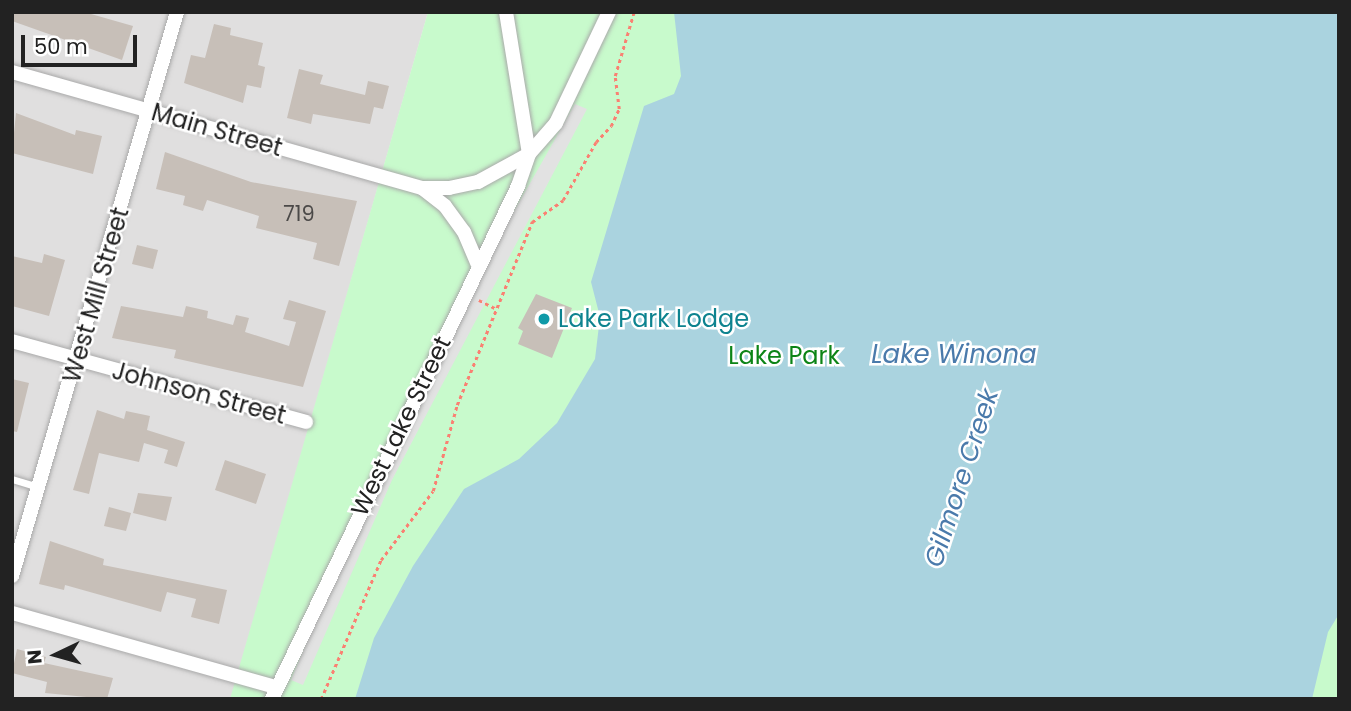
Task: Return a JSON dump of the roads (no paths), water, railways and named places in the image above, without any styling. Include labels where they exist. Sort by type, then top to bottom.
[{"type":"street","name":"West Mill Street","points":[[12,576],[177,12]]},
{"type":"street","points":[[506,12],[528,154]]},
{"type":"street","points":[[528,154],[556,123],[609,12]]},
{"type":"street","name":"Main Street","points":[[12,72],[422,188],[478,182],[528,154]]},
{"type":"street","name":"West Lake Street","points":[[274,693],[477,263],[499,228],[528,154]]},
{"type":"street","name":"Main Street","points":[[422,188],[445,206],[464,232],[477,263]]},
{"type":"street","name":"Johnson Street","points":[[12,341],[306,422]]},
{"type":"street","points":[[12,612],[274,693]]},
{"type":"lane","points":[[12,479],[39,487]]},
{"type":"water","name":"Lake Winona","points":[[674,12],[1339,12],[1339,614],[1328,632],[1312,699],[355,699],[374,638],[413,566],[464,489],[519,459],[557,423],[595,359],[600,317],[591,282],[644,106],[674,94],[681,76]]},
{"type":"place","name":"Lake Park Lodge","points":[[544,319]]},
{"type":"park label","name":"Lake Park","points":[[784,356]]},
{"type":"water label","name":"Gilmore Creek","points":[[962,478]]}]
